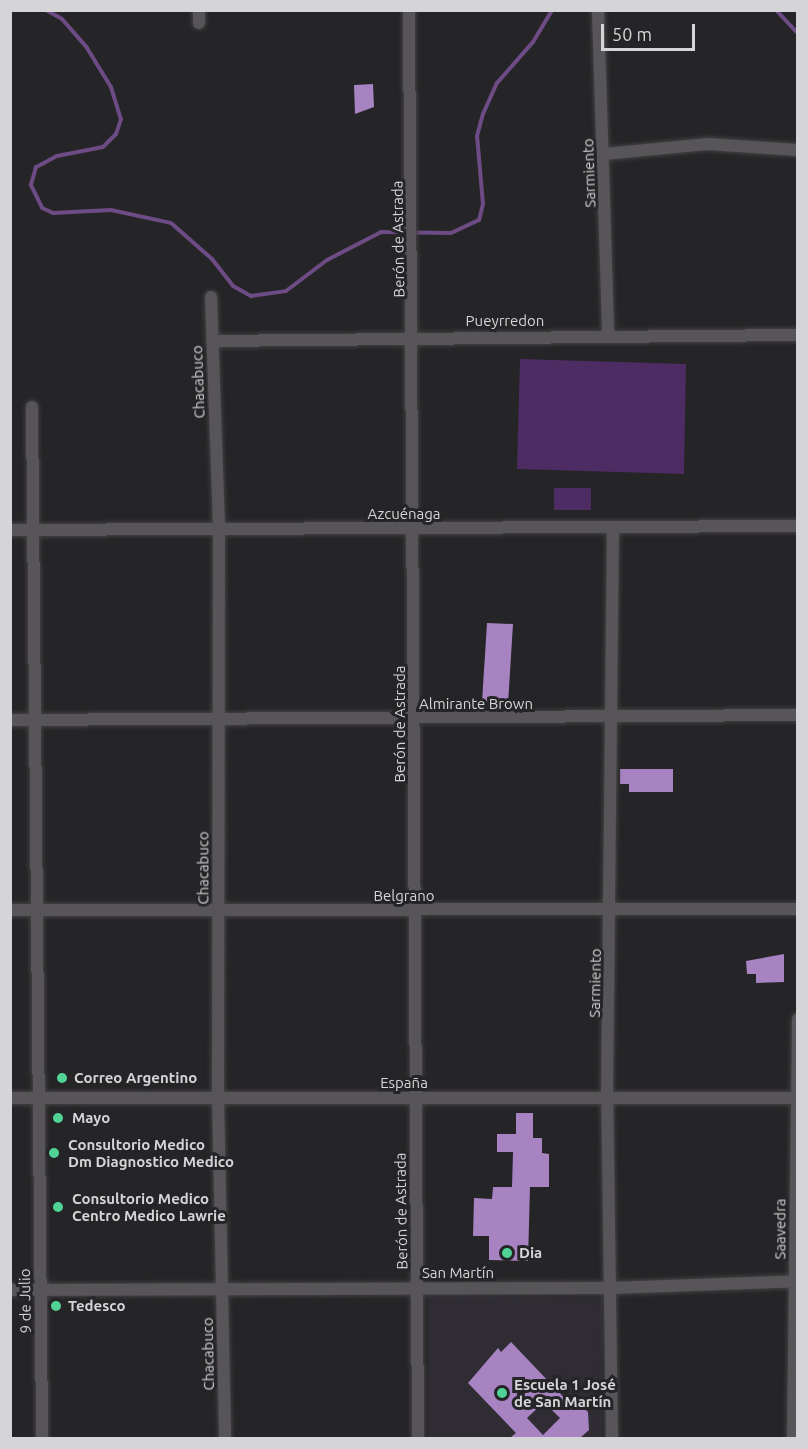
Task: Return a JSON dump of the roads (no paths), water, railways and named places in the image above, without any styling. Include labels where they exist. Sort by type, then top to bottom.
[{"type":"street","name":"Berón de Astrada","points":[[409,10],[416,529],[415,1098],[418,1438]]},
{"type":"street","name":"Sarmiento","points":[[598,10],[608,335]]},
{"type":"street","points":[[604,154],[707,144],[798,150]]},
{"type":"street","name":"Chacabuco","points":[[211,297],[219,530],[218,1098],[225,1438]]},
{"type":"street","name":"Pueyrredon","points":[[212,341],[413,336],[798,335]]},
{"type":"street","name":"9 de Julio","points":[[32,407],[42,1438]]},
{"type":"street","name":"Azcuénaga","points":[[10,530],[798,526]]},
{"type":"street","name":"Sarmiento","points":[[612,1438],[607,1098],[611,912],[613,528]]},
{"type":"street","name":"Almirante Brown","points":[[10,720],[611,719],[798,715]]},
{"type":"street","name":"Belgrano","points":[[10,910],[611,912],[798,909]]},
{"type":"street","name":"Saavedra","points":[[793,1438],[798,1019]]},
{"type":"street","name":"España","points":[[10,1098],[797,1098]]},
{"type":"street","name":"San Martín","points":[[10,1290],[611,1288],[796,1281]]},
{"type":"waterway","points":[[46,10],[62,19],[87,48],[111,87],[121,119],[116,134],[103,147],[57,156],[36,167],[31,185],[42,208],[53,213],[111,210],[171,223],[212,259],[233,286],[251,296],[286,291],[327,260],[381,232],[451,233],[479,220],[483,204],[477,136],[483,114],[497,83],[533,42],[552,10]]},
{"type":"waterway","points":[[776,10],[798,34]]},
{"type":"place","name":"Correo Argentino","points":[[62,1078]]},
{"type":"place","name":"Mayo","points":[[58,1118]]},
{"type":"place","name":"Consultorio Medico Dm Diagnostico Medico","points":[[54,1153]]},
{"type":"place","name":"Consultorio Medico Centro Medico Lawrie","points":[[58,1207]]},
{"type":"place","name":"Dia","points":[[507,1253]]},
{"type":"place","name":"Tedesco","points":[[56,1306]]},
{"type":"place","name":"Escuela 1 José de San Martín","points":[[502,1393]]}]
